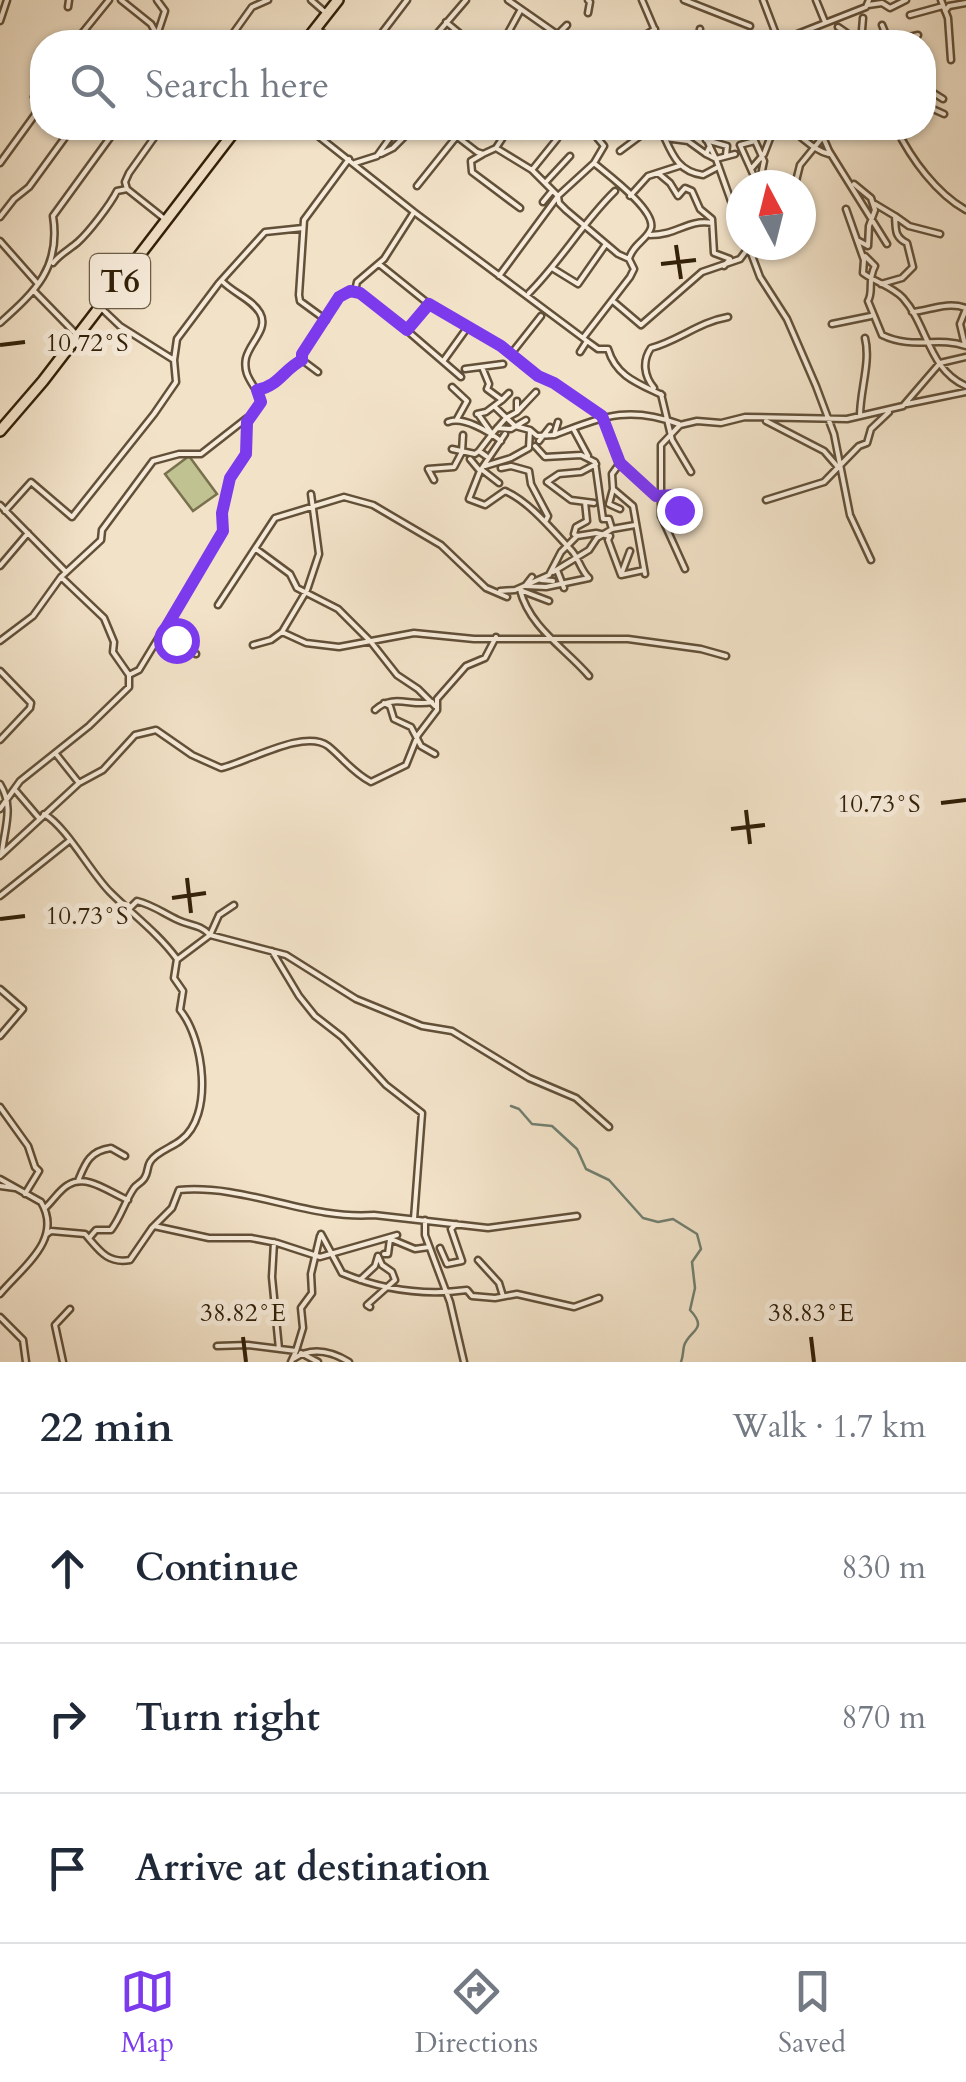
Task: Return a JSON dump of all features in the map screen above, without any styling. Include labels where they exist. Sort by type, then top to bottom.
[{"type":"highway","points":[[317,28],[338,0]]},
{"type":"highway","name":"T6","points":[[0,431],[228,140]]},
{"type":"street","points":[[0,21],[5,0]]},
{"type":"street","points":[[68,7],[69,0]]},
{"type":"street","points":[[85,30],[109,0]]},
{"type":"street","points":[[121,0],[154,30]]},
{"type":"street","points":[[156,0],[165,11],[158,30]]},
{"type":"street","points":[[236,30],[252,8],[268,0]]},
{"type":"street","points":[[310,0],[327,14]]},
{"type":"street","points":[[384,30],[407,0]]},
{"type":"street","points":[[440,30],[466,0]]},
{"type":"street","points":[[508,0],[550,30]]},
{"type":"street","points":[[588,0],[588,13]]},
{"type":"street","points":[[642,0],[656,29]]},
{"type":"street","points":[[684,0],[750,26]]},
{"type":"street","points":[[763,0],[775,30]]},
{"type":"street","points":[[816,0],[825,22]]},
{"type":"street","points":[[806,30],[869,3],[882,3],[890,8],[906,0]]},
{"type":"street","points":[[910,14],[966,3]]},
{"type":"street","points":[[943,6],[951,60]]},
{"type":"street","points":[[509,30],[520,10]]},
{"type":"street","points":[[862,30],[863,18]]},
{"type":"street","points":[[446,22],[456,30]]},
{"type":"street","points":[[562,30],[567,25]]},
{"type":"street","points":[[838,26],[843,30]]},
{"type":"street","points":[[882,26],[884,30]]},
{"type":"street","points":[[936,93],[943,100]]},
{"type":"street","points":[[936,110],[944,114]]},
{"type":"street","points":[[0,163],[30,122]]},
{"type":"street","points":[[0,217],[38,176],[63,140]]},
{"type":"street","points":[[50,266],[57,240],[53,216],[109,140]]},
{"type":"street","points":[[153,140],[125,182],[127,189],[166,220]]},
{"type":"street","points":[[325,140],[585,340],[598,349],[608,349],[614,368],[628,380],[662,395]]},
{"type":"street","points":[[376,156],[389,140]]},
{"type":"street","points":[[355,164],[394,148],[402,140]]},
{"type":"street","points":[[417,186],[454,140]]},
{"type":"street","points":[[463,140],[483,154]]},
{"type":"street","points":[[501,140],[496,148],[471,160],[472,172],[520,208]]},
{"type":"street","points":[[532,170],[556,140]]},
{"type":"street","points":[[499,276],[558,196],[594,163],[604,146],[599,140]]},
{"type":"street","points":[[620,152],[636,140]]},
{"type":"street","points":[[666,140],[686,171],[703,175],[718,166]]},
{"type":"street","points":[[680,140],[716,158],[735,154]]},
{"type":"street","points":[[707,140],[726,188]]},
{"type":"street","points":[[763,170],[763,156],[754,141],[740,145],[751,169],[763,156],[769,140]]},
{"type":"street","points":[[804,140],[831,154]]},
{"type":"street","points":[[799,170],[821,140]]},
{"type":"street","points":[[824,140],[888,244]]},
{"type":"street","points":[[902,140],[932,183],[942,188],[950,202],[966,210]]},
{"type":"street","points":[[706,154],[708,143]]},
{"type":"street","points":[[708,143],[726,146],[726,156]]},
{"type":"street","points":[[496,148],[532,170],[558,196],[559,203],[634,268],[580,352]]},
{"type":"street","points":[[546,183],[570,156]]},
{"type":"street","points":[[326,320],[300,302],[303,228],[308,213],[349,159]]},
{"type":"street","points":[[594,163],[642,204],[652,222],[651,232],[631,250],[628,259]]},
{"type":"street","points":[[630,196],[648,176],[680,166]]},
{"type":"street","points":[[658,172],[678,196],[685,188],[692,190],[700,209],[713,223],[714,252],[730,259],[724,266]]},
{"type":"street","points":[[850,181],[874,204],[909,226],[940,234]]},
{"type":"street","points":[[0,323],[34,291],[50,266],[82,239],[97,217],[111,206],[116,192],[127,189]]},
{"type":"street","points":[[543,202],[552,191]]},
{"type":"street","points":[[529,293],[615,191]]},
{"type":"street","points":[[856,240],[868,246],[874,204]]},
{"type":"street","points":[[846,209],[864,260],[863,273],[906,300],[927,344],[952,380],[966,389]]},
{"type":"street","points":[[356,291],[356,282],[379,264],[414,212]]},
{"type":"street","points":[[878,284],[893,282],[911,273],[913,267],[906,244],[895,232],[895,216]]},
{"type":"street","points":[[646,235],[673,234],[692,222],[713,223]]},
{"type":"street","points":[[5,510],[31,482],[72,517],[176,382],[177,339],[222,282],[265,232],[303,228]]},
{"type":"street","points":[[0,241],[38,284]]},
{"type":"street","points":[[552,268],[578,284],[606,244]]},
{"type":"street","points":[[861,254],[875,266],[868,302],[880,333],[910,344],[951,342],[965,346],[960,324],[966,309],[953,304],[912,312]]},
{"type":"street","points":[[614,302],[641,325],[662,304],[698,280],[702,272],[740,260]]},
{"type":"street","points":[[754,260],[760,277],[790,323],[834,434],[850,515],[871,560]]},
{"type":"street","points":[[379,264],[429,304],[602,416],[620,463],[659,497],[676,495],[679,510]]},
{"type":"street","points":[[128,674],[139,670],[223,531],[222,513],[230,478],[246,454],[247,422],[261,402],[246,376],[245,361],[262,328],[262,318],[253,304],[222,282]]},
{"type":"street","points":[[34,291],[78,336]]},
{"type":"street","points":[[302,360],[302,354],[339,297],[356,291]]},
{"type":"street","points":[[356,291],[460,377]]},
{"type":"street","points":[[407,330],[429,304]]},
{"type":"street","points":[[100,307],[120,326],[174,360]]},
{"type":"street","points":[[511,354],[541,316]]},
{"type":"street","points":[[832,324],[872,316]]},
{"type":"street","points":[[691,472],[672,440],[662,395],[647,379],[644,362],[652,348],[663,347],[713,320],[728,317]]},
{"type":"street","points":[[444,360],[468,328]]},
{"type":"street","points":[[860,417],[863,370],[869,353],[864,338]]},
{"type":"street","points":[[903,406],[940,362],[966,356]]},
{"type":"street","points":[[257,390],[276,385],[290,366],[302,360]]},
{"type":"street","points":[[302,360],[318,372]]},
{"type":"street","points":[[465,369],[503,364]]},
{"type":"street","points":[[482,366],[489,384],[487,389],[502,400]]},
{"type":"street","points":[[452,387],[466,400],[457,419]]},
{"type":"street","points":[[685,569],[661,516],[659,497],[661,445],[680,425],[698,420],[721,423],[734,418],[860,417],[966,389]]},
{"type":"street","points":[[492,434],[478,414],[495,407],[509,392]]},
{"type":"street","points":[[452,449],[475,454],[506,418],[536,392]]},
{"type":"street","points":[[517,400],[517,412]]},
{"type":"street","points":[[495,407],[515,426]]},
{"type":"street","points":[[766,500],[824,482],[858,446],[867,443],[871,430],[893,408]]},
{"type":"street","points":[[540,441],[602,416],[633,412],[680,425]]},
{"type":"street","points":[[0,641],[33,616],[61,577],[100,540],[102,530],[153,461],[179,454],[201,454],[252,414]]},
{"type":"street","points":[[762,418],[824,452],[839,468]]},
{"type":"street","points":[[448,422],[457,419],[501,441]]},
{"type":"street","points":[[515,426],[526,420]]},
{"type":"street","points":[[554,435],[558,422]]},
{"type":"street","points":[[497,428],[515,426],[530,430],[540,441],[545,456],[588,456]]},
{"type":"street","points":[[540,441],[550,427]]},
{"type":"street","points":[[573,428],[596,464],[603,519],[609,519]]},
{"type":"street","points":[[482,469],[529,448],[530,430]]},
{"type":"street","points":[[505,434],[488,457],[469,499],[485,505],[509,492],[545,522],[588,578],[563,586]]},
{"type":"street","points":[[434,480],[428,469],[454,466],[462,452],[463,436]]},
{"type":"street","points":[[479,451],[488,457]]},
{"type":"street","points":[[470,459],[499,483]]},
{"type":"street","points":[[612,529],[609,497],[613,490],[612,474],[620,463]]},
{"type":"street","points":[[594,503],[571,500],[547,482],[559,474],[581,472],[596,464]]},
{"type":"street","points":[[502,468],[522,465]]},
{"type":"street","points":[[511,466],[529,471],[531,484],[548,516],[545,522]]},
{"type":"street","points":[[613,490],[632,506],[644,572],[621,575]]},
{"type":"street","points":[[253,644],[282,632],[306,590],[318,554],[311,494]]},
{"type":"street","points":[[218,606],[275,518],[344,497],[364,500],[441,544],[486,588],[508,597]]},
{"type":"street","points":[[577,536],[576,527],[587,521],[585,502]]},
{"type":"street","points":[[0,505],[66,572]]},
{"type":"street","points":[[611,507],[620,509]]},
{"type":"street","points":[[495,591],[520,589],[549,577],[589,550],[596,538],[612,529],[637,525]]},
{"type":"street","points":[[0,566],[28,533]]},
{"type":"street","points":[[541,597],[566,547],[577,536],[610,536],[608,540],[621,575]]},
{"type":"street","points":[[256,549],[290,574],[298,588],[338,609],[371,642],[396,675],[433,704]]},
{"type":"street","points":[[621,575],[630,552]]},
{"type":"street","points":[[520,589],[532,576]]},
{"type":"street","points":[[0,808],[20,782],[129,686],[128,674],[114,652],[104,618],[61,577]]},
{"type":"street","points":[[549,577],[563,586]]},
{"type":"street","points":[[549,577],[563,586]]},
{"type":"street","points":[[520,589],[549,601]]},
{"type":"street","points":[[520,589],[522,600],[548,639],[590,676]]},
{"type":"street","points":[[164,631],[196,654]]},
{"type":"street","points":[[282,632],[306,643],[339,646],[418,633],[474,639],[628,639],[726,656]]},
{"type":"street","points":[[1,855],[41,816],[79,783],[103,770],[142,732],[156,730],[192,755],[221,768],[281,746],[314,741],[327,746],[370,782],[406,765],[416,738],[430,722],[433,704],[466,666],[485,658],[496,637]]},
{"type":"street","points":[[0,671],[31,703],[0,740]]},
{"type":"street","points":[[375,710],[397,700],[433,704]]},
{"type":"street","points":[[384,704],[390,706],[394,719],[412,727],[421,746],[434,754]]},
{"type":"street","points":[[56,754],[79,783]]},
{"type":"street","points":[[0,784],[8,798],[1,855]]},
{"type":"street","points":[[16,791],[41,816],[57,824],[109,891],[177,959]]},
{"type":"street","points":[[0,896],[68,841]]},
{"type":"street","points":[[129,909],[137,901],[146,903],[179,921],[204,928],[210,935],[286,955],[356,999],[422,1026],[459,1035],[529,1078],[576,1098],[610,1126]]},
{"type":"street","points":[[89,1237],[96,1230],[111,1230],[145,1178],[150,1161],[180,1142],[203,1105],[198,1046],[180,1010],[183,991],[174,978],[177,959],[210,935],[219,915],[234,905]]},
{"type":"street","points":[[272,951],[316,1016],[342,1037],[386,1085],[422,1114],[414,1218]]},
{"type":"street","points":[[0,989],[23,1009],[0,1036]]},
{"type":"street","points":[[0,1107],[28,1146],[40,1171],[25,1194]]},
{"type":"street","points":[[78,1181],[83,1164],[97,1152],[110,1148],[126,1156]]},
{"type":"street","points":[[0,1294],[36,1257],[47,1234],[45,1208],[67,1185],[90,1181],[128,1200]]},
{"type":"street","points":[[0,1183],[45,1208]]},
{"type":"street","points":[[47,1234],[77,1232],[89,1237],[102,1254],[114,1261],[128,1260],[136,1256],[154,1226],[172,1208],[179,1190],[196,1189],[248,1194],[318,1213],[414,1218],[488,1228],[577,1216]]},
{"type":"street","points":[[424,1220],[428,1247],[447,1293],[464,1362]]},
{"type":"street","points":[[440,1248],[446,1264],[462,1261],[452,1236],[456,1224]]},
{"type":"street","points":[[154,1226],[209,1238],[274,1242],[316,1256],[393,1237],[415,1249],[428,1247]]},
{"type":"street","points":[[300,1362],[301,1308],[312,1293],[320,1235],[342,1272],[384,1287],[426,1294],[467,1290],[472,1296],[517,1294],[574,1307],[599,1298]]},
{"type":"street","points":[[384,1254],[388,1254],[393,1237]]},
{"type":"street","points":[[274,1242],[272,1277],[279,1349]]},
{"type":"street","points":[[360,1280],[370,1273],[378,1256],[395,1280],[367,1305],[370,1307]]},
{"type":"street","points":[[478,1260],[500,1283],[504,1297]]},
{"type":"street","points":[[63,1362],[55,1325],[70,1309]]},
{"type":"street","points":[[0,1317],[24,1340],[26,1362]]},
{"type":"street","points":[[217,1346],[288,1350],[318,1362]]},
{"type":"street","points":[[288,1350],[292,1360],[299,1353],[316,1351],[348,1362]]},
{"type":"green space","points":[[189,456],[217,494],[193,511],[165,474]]},
{"type":"waterway","points":[[511,1106],[532,1124],[552,1126],[577,1149],[586,1169],[609,1180],[643,1218],[658,1222],[673,1219],[697,1234],[701,1249],[692,1262],[695,1288],[690,1310],[698,1326],[686,1341],[681,1362]]},
{"type":"route","points":[[176,640],[164,631],[223,531],[222,513],[230,478],[244,461],[247,422],[262,398],[257,390],[276,385],[290,366],[302,360],[302,354],[339,297],[350,291],[360,293],[407,330],[429,304],[501,346],[538,376],[602,416],[620,463],[656,496],[676,495],[679,510]]}]
